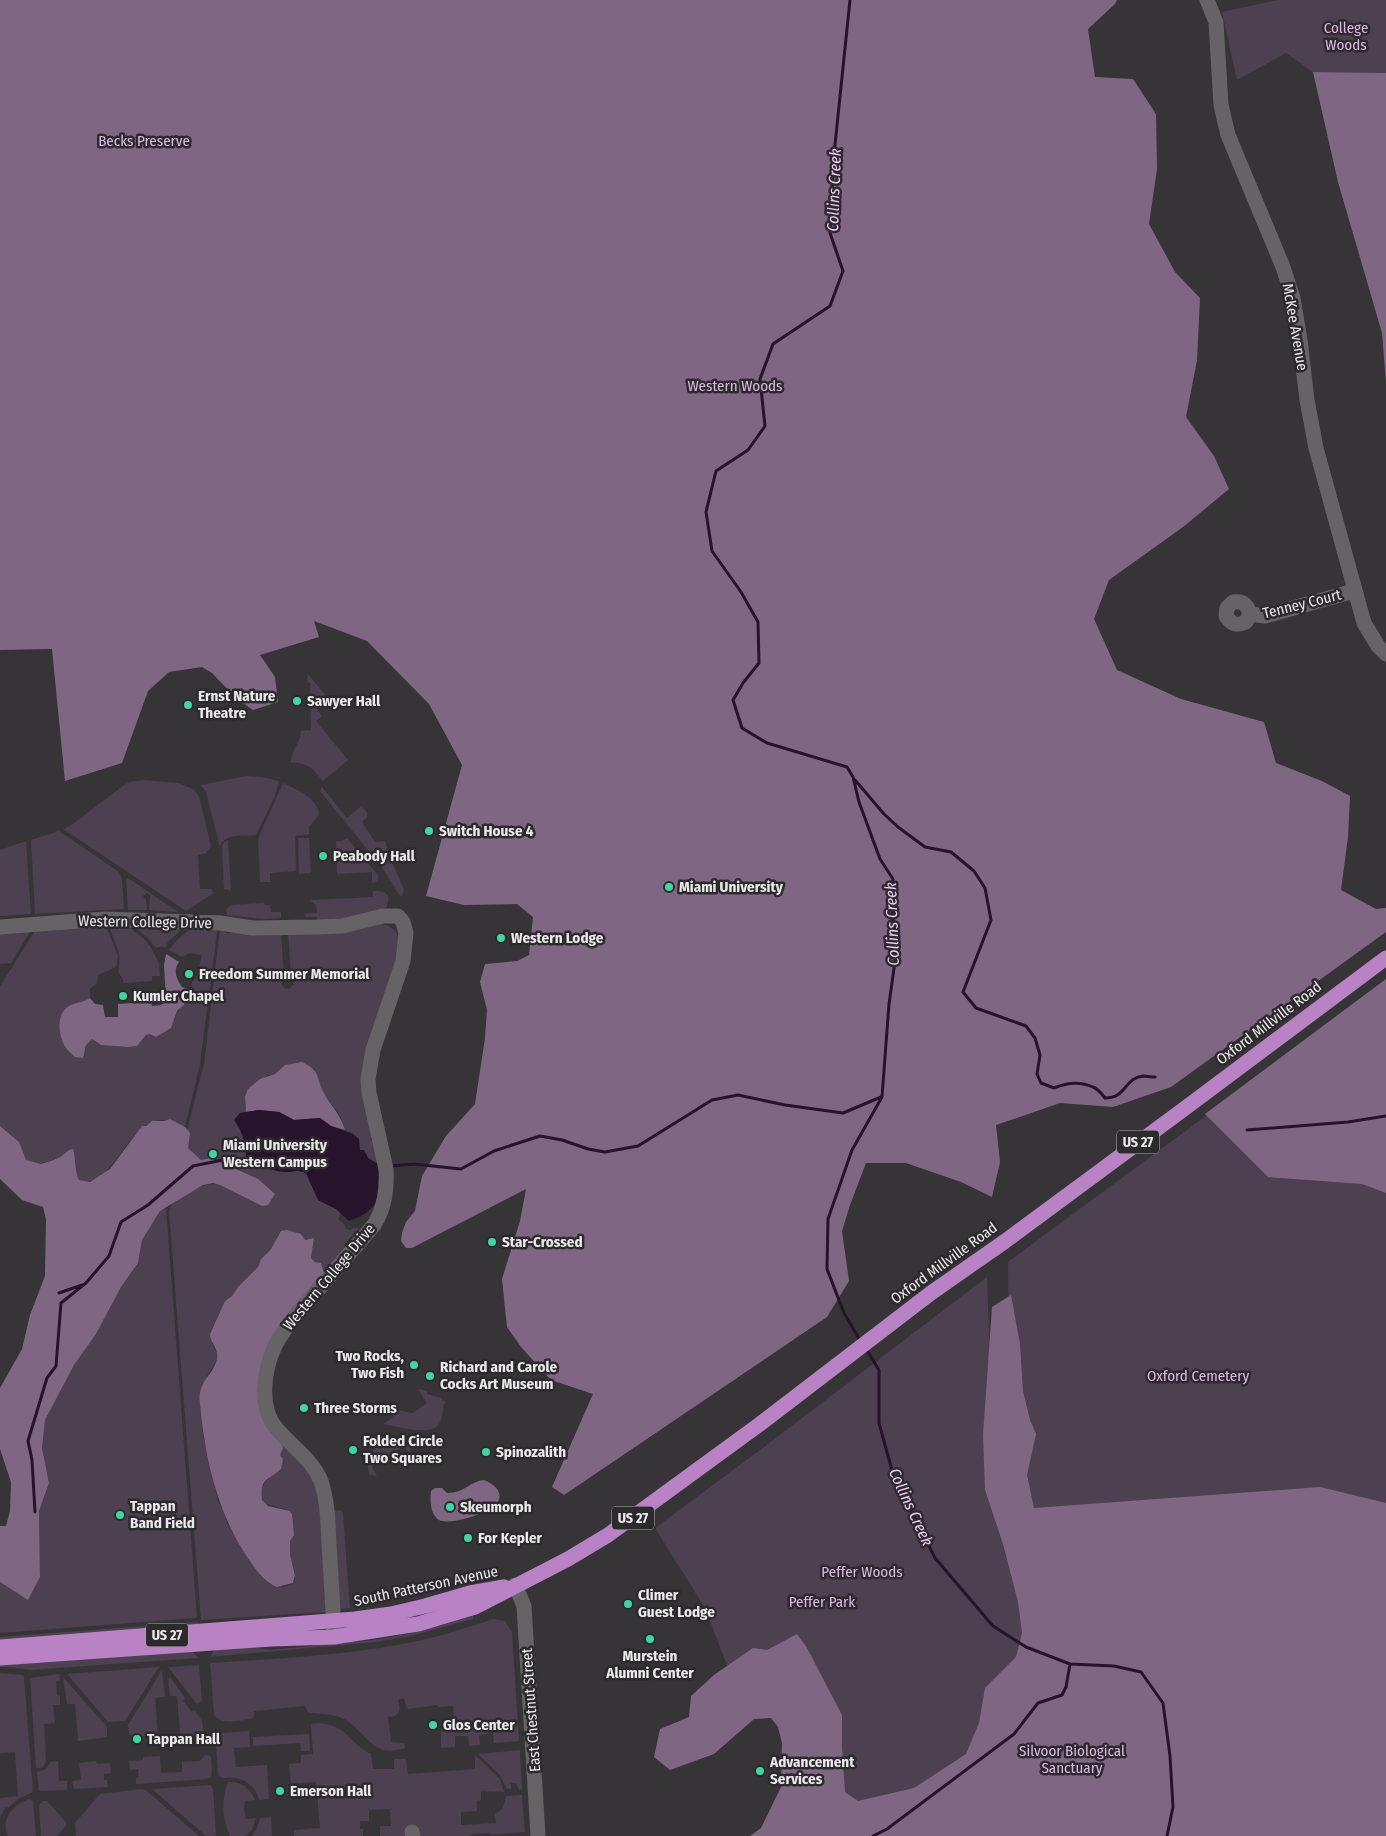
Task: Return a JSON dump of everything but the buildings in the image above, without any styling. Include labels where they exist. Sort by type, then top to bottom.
[{"type":"highway","name":"Oxford Millville Road","points":[[515,1585],[568,1559],[608,1535],[1386,958]]},
{"type":"highway","name":"South Patterson Avenue","points":[[0,1647],[418,1624],[475,1607],[515,1585]]},
{"type":"highway","name":"South Patterson Avenue","points":[[0,1658],[271,1639],[334,1629]]},
{"type":"street","name":"McKee Avenue","points":[[1207,0],[1216,22],[1221,105],[1228,135],[1283,266],[1293,298],[1307,400],[1316,448],[1364,623],[1378,646],[1386,654]]},
{"type":"street","name":"Tenney Court","points":[[1250,614],[1265,616],[1354,591]]},
{"type":"street","name":"Western College Drive","points":[[0,926],[128,919],[220,923],[252,928],[309,927],[342,926],[383,916],[398,916],[403,922],[406,933],[403,961],[373,1050],[368,1079],[369,1093],[386,1169],[387,1182],[384,1204],[374,1224],[292,1320],[275,1346],[266,1377],[265,1392],[270,1418],[275,1428],[312,1464],[320,1481],[326,1503],[334,1629]]},
{"type":"street","name":"East Chestnut Street","points":[[515,1585],[524,1606],[538,1836]]},
{"type":"green space","name":"Western Woods","points":[[0,0],[1117,0],[1088,29],[1095,77],[1133,79],[1156,114],[1157,169],[1149,224],[1175,272],[1200,298],[1197,360],[1186,417],[1214,456],[1229,489],[1183,527],[1109,580],[1094,619],[1117,670],[1181,699],[1264,722],[1276,763],[1322,781],[1350,796],[1348,837],[1341,890],[1376,909],[1386,908],[1386,932],[1171,1087],[1113,1107],[1060,1103],[996,1125],[1000,1162],[992,1197],[961,1182],[906,1163],[866,1163],[842,1231],[849,1281],[827,1317],[564,1495],[552,1487],[593,1394],[551,1380],[521,1347],[507,1327],[502,1279],[520,1221],[526,1189],[412,1248],[406,1248],[401,1241],[406,1222],[415,1211],[422,1176],[446,1136],[475,1104],[485,1038],[487,1010],[480,982],[485,964],[517,961],[529,955],[533,917],[517,904],[464,905],[426,896],[462,765],[429,704],[367,641],[314,621],[319,637],[260,655],[275,677],[278,702],[253,710],[236,698],[212,673],[202,667],[169,672],[148,691],[122,763],[65,781],[52,649],[0,650]]},
{"type":"green space","name":"College Woods","points":[[1278,0],[1386,0],[1386,73],[1313,72],[1286,53],[1237,80],[1222,12]]},
{"type":"green space","points":[[1313,72],[1386,73],[1386,383],[1382,333],[1338,182]]},
{"type":"green space","points":[[308,674],[326,696],[314,706],[322,716],[316,721],[348,760],[323,781],[310,767],[291,762],[301,731],[311,730],[310,683],[307,682]]},
{"type":"green space","points":[[246,776],[279,781],[275,796],[256,835],[230,837],[222,842],[220,847],[206,792],[201,785]]},
{"type":"green space","points":[[143,780],[178,783],[193,789],[199,796],[211,846],[206,853],[198,855],[200,889],[211,889],[214,893],[186,911],[63,829],[73,824],[124,785]]},
{"type":"green space","points":[[283,783],[311,799],[318,808],[319,814],[309,827],[309,834],[295,836],[296,871],[270,873],[270,882],[260,882],[258,839]]},
{"type":"green space","points":[[322,787],[347,818],[361,806],[367,813],[367,817],[362,822],[375,842],[385,841],[404,890],[402,896],[400,896],[384,870],[320,791]]},
{"type":"green space","points":[[59,831],[119,872],[122,879],[124,909],[35,914],[31,840]]},
{"type":"green space","points":[[298,838],[309,838],[311,873],[299,874]]},
{"type":"green space","points":[[347,838],[378,875],[376,882],[372,883],[372,872],[337,874],[336,841],[342,841]]},
{"type":"green space","points":[[228,840],[231,890],[224,889],[222,847],[223,843]]},
{"type":"green space","points":[[26,841],[31,914],[0,916],[0,850]]},
{"type":"green space","points":[[128,878],[178,912],[149,910],[150,895],[147,893],[143,896],[146,900],[147,910],[128,910],[126,879]]},
{"type":"green space","points":[[373,891],[387,894],[388,903],[386,908],[357,917],[317,921],[317,917],[305,917],[304,914],[317,913],[316,905],[310,900],[373,897]]},
{"type":"green space","points":[[264,903],[265,905],[270,905],[271,912],[281,912],[281,918],[264,919],[227,915],[226,909],[231,905]]},
{"type":"green space","points":[[376,924],[393,928],[396,931],[398,940],[398,953],[368,1044],[372,1136],[370,1138],[375,1146],[378,1164],[368,1158],[364,1151],[360,1150],[353,1134],[345,1130],[341,1117],[323,1092],[278,1071],[267,1076],[245,1097],[246,1112],[240,1113],[246,1162],[282,1172],[297,1171],[306,1173],[318,1200],[341,1213],[338,1219],[344,1224],[346,1229],[359,1228],[344,1245],[345,1250],[324,1273],[321,1263],[315,1262],[311,1258],[314,1238],[305,1240],[278,1235],[275,1243],[261,1259],[258,1267],[238,1287],[232,1296],[225,1301],[212,1329],[212,1343],[217,1353],[217,1360],[207,1376],[200,1404],[203,1435],[218,1501],[225,1513],[227,1523],[265,1580],[271,1585],[284,1587],[293,1584],[295,1577],[289,1547],[292,1514],[290,1511],[264,1503],[261,1493],[262,1488],[271,1476],[280,1471],[282,1457],[279,1455],[283,1444],[309,1470],[319,1491],[326,1612],[201,1620],[169,1212],[171,1205],[194,1190],[207,1185],[220,1185],[201,1160],[188,1148],[189,1133],[187,1130],[204,1064],[220,929],[226,933],[281,932],[284,979],[281,984],[284,988],[289,989],[294,984],[291,977],[288,932]]},
{"type":"green space","points":[[106,926],[118,956],[116,967],[98,975],[97,983],[90,989],[90,998],[71,1005],[86,1051],[86,1045],[92,1039],[101,1045],[137,1046],[146,1035],[175,1019],[190,994],[192,982],[196,978],[202,955],[190,953],[182,957],[169,950],[190,929],[216,929],[217,932],[200,1064],[185,1127],[166,1120],[150,1123],[137,1133],[105,1173],[93,1180],[79,1180],[74,1152],[41,1164],[25,1160],[19,1142],[0,1126],[0,986],[34,930]]},
{"type":"green space","points":[[110,926],[127,926],[143,938],[150,946],[159,963],[160,976],[152,976],[152,981],[123,983],[123,979],[118,972],[119,957]]},
{"type":"green space","points":[[133,926],[183,928],[168,942],[165,948],[162,946],[156,948],[148,938]]},
{"type":"green space","points":[[30,930],[11,963],[0,964],[0,933]]},
{"type":"green space","points":[[166,954],[179,962],[176,974],[182,987],[192,990],[189,1000],[177,1011],[171,1028],[156,1037],[150,1034],[146,1035],[137,1046],[101,1045],[92,1039],[86,1045],[83,1058],[75,1057],[66,1048],[61,1037],[60,1019],[66,1008],[90,998],[95,1004],[103,1005],[105,1017],[118,1017],[118,1004],[151,1002],[152,1006],[161,1005],[166,1001],[164,965]]},
{"type":"green space","points":[[1386,979],[1386,1193],[1362,1184],[1268,1177],[1205,1114]]},
{"type":"green space","points":[[302,1062],[313,1069],[317,1075],[324,1093],[345,1130],[331,1126],[320,1118],[294,1120],[279,1112],[259,1110],[246,1112],[245,1097],[248,1089],[260,1079],[275,1074],[285,1065]]},
{"type":"green space","points":[[1218,1107],[1386,1181],[1386,1836],[778,1836],[799,1718],[737,1691],[705,1608],[655,1528],[987,1277],[992,1412],[1011,1514],[1008,1262]]},
{"type":"green space","points":[[170,1119],[185,1127],[190,1133],[188,1148],[201,1160],[211,1158],[258,1179],[275,1194],[268,1205],[262,1206],[220,1185],[213,1183],[203,1185],[160,1211],[142,1240],[138,1263],[121,1287],[96,1334],[74,1365],[45,1420],[42,1448],[49,1483],[39,1511],[40,1577],[28,1600],[0,1582],[0,1526],[6,1526],[10,1511],[11,1482],[0,1449],[0,1388],[22,1349],[30,1315],[45,1276],[46,1219],[43,1207],[22,1200],[0,1179],[0,1126],[19,1142],[26,1160],[41,1164],[54,1160],[73,1149],[79,1180],[90,1182],[110,1169],[142,1126],[146,1126],[152,1121]]},
{"type":"green space","points":[[166,1208],[197,1617],[0,1633],[0,1582],[28,1600],[40,1577],[39,1511],[49,1483],[42,1448],[45,1420],[74,1365],[96,1334],[121,1287],[138,1264],[142,1240],[160,1211]]},
{"type":"green space","points":[[287,1230],[301,1234],[305,1240],[314,1238],[311,1258],[315,1262],[321,1263],[324,1273],[262,1371],[283,1448],[280,1455],[283,1459],[281,1469],[264,1483],[262,1487],[262,1500],[268,1506],[290,1511],[294,1535],[290,1541],[290,1555],[295,1575],[293,1583],[277,1587],[269,1583],[257,1571],[230,1527],[215,1487],[205,1446],[200,1396],[203,1384],[217,1359],[217,1352],[210,1334],[225,1301],[232,1296],[238,1287],[258,1267],[261,1259],[271,1249],[281,1231]]},
{"type":"green space","name":"Silvoor Biological Sanctuary","points":[[1011,1295],[1020,1344],[1023,1391],[1030,1420],[1036,1434],[1027,1475],[1034,1508],[1320,1487],[1386,1503],[1386,1836],[750,1836],[761,1828],[781,1787],[782,1743],[778,1727],[771,1718],[754,1719],[714,1754],[670,1770],[654,1757],[660,1729],[689,1717],[691,1696],[714,1675],[753,1648],[767,1650],[797,1634],[807,1648],[842,1715],[845,1792],[858,1801],[914,1788],[966,1754],[979,1723],[985,1688],[1016,1657],[1022,1633],[1018,1602],[1003,1544],[985,1490],[983,1435],[992,1307]]},
{"type":"green space","points":[[418,1389],[427,1391],[427,1394],[442,1398],[445,1401],[442,1416],[435,1428],[421,1430],[383,1424],[393,1417],[386,1408],[413,1413],[427,1403]]},
{"type":"green space","points":[[394,1439],[409,1444],[410,1453],[403,1446],[372,1467],[377,1476],[370,1475],[368,1468],[371,1452],[387,1440]]},
{"type":"green space","points":[[484,1480],[498,1490],[500,1496],[495,1505],[472,1517],[453,1521],[439,1520],[436,1517],[431,1507],[431,1491],[435,1488],[442,1488],[447,1493],[457,1492]]},
{"type":"green space","points":[[335,1510],[342,1511],[343,1514],[350,1608],[338,1609],[333,1515]]},
{"type":"green space","points":[[473,1616],[473,1619],[407,1637],[375,1642],[210,1657],[214,1650],[246,1646],[270,1650],[373,1640],[413,1633]]},
{"type":"green space","points":[[494,1619],[505,1621],[512,1632],[519,1741],[494,1743],[493,1733],[479,1735],[480,1745],[469,1746],[468,1736],[455,1736],[455,1747],[441,1748],[441,1726],[455,1724],[453,1706],[438,1707],[437,1705],[407,1709],[404,1698],[398,1700],[399,1712],[393,1717],[388,1716],[391,1742],[404,1743],[405,1748],[393,1751],[384,1750],[376,1746],[342,1718],[334,1715],[308,1712],[305,1706],[254,1711],[254,1717],[251,1719],[236,1721],[220,1720],[214,1714],[210,1663],[304,1657],[374,1649],[446,1634]]},
{"type":"green space","points":[[198,1622],[198,1627],[0,1642],[0,1637]]},
{"type":"green space","points":[[191,1650],[198,1658],[30,1670],[0,1667],[0,1663]]},
{"type":"green space","points":[[199,1665],[202,1701],[197,1704],[168,1667]]},
{"type":"green space","points":[[159,1667],[125,1721],[108,1722],[67,1674]]},
{"type":"green space","points":[[162,1670],[165,1697],[155,1698],[158,1736],[141,1737],[140,1734],[129,1735],[128,1725]]},
{"type":"green space","points":[[0,1673],[23,1675],[24,1677],[33,1792],[18,1799],[8,1808],[6,1807],[0,1817],[0,1798],[18,1796],[15,1752],[0,1753]]},
{"type":"green space","points":[[59,1674],[60,1680],[56,1681],[60,1705],[53,1705],[55,1723],[44,1724],[46,1762],[42,1768],[36,1768],[30,1678]]},
{"type":"green space","points":[[63,1677],[107,1727],[107,1737],[78,1741],[75,1704],[67,1704]]},
{"type":"green space","points":[[170,1677],[185,1698],[183,1701],[192,1712],[195,1711],[202,1721],[204,1735],[197,1738],[197,1743],[181,1744],[177,1696],[170,1696],[168,1678]]},
{"type":"green space","points":[[317,1723],[336,1727],[363,1750],[371,1754],[373,1769],[394,1769],[394,1759],[406,1759],[408,1774],[475,1769],[475,1755],[500,1779],[504,1792],[481,1791],[481,1800],[477,1801],[477,1811],[461,1812],[461,1825],[496,1823],[495,1814],[503,1808],[506,1796],[522,1795],[525,1832],[491,1835],[490,1833],[471,1834],[470,1836],[380,1836],[380,1826],[391,1826],[390,1809],[369,1810],[369,1821],[360,1821],[360,1829],[363,1829],[363,1836],[294,1836],[294,1830],[320,1828],[316,1782],[291,1784],[289,1764],[301,1763],[301,1755],[313,1754],[311,1724]]},
{"type":"green space","points":[[249,1731],[250,1747],[234,1748],[236,1767],[267,1765],[269,1799],[259,1800],[253,1788],[243,1780],[224,1778],[218,1775],[217,1736],[222,1733]]},
{"type":"green space","points":[[309,1734],[310,1751],[301,1751],[300,1743],[253,1746],[253,1737]]},
{"type":"green space","points":[[520,1750],[522,1789],[519,1790],[516,1783],[511,1783],[511,1789],[507,1789],[499,1774],[478,1754]]},
{"type":"green space","points":[[206,1754],[211,1757],[212,1772],[211,1777],[207,1779],[136,1784],[136,1778],[139,1777],[138,1769],[130,1770],[129,1761],[143,1760],[143,1757],[160,1756],[161,1773],[182,1772],[182,1762],[200,1761]]},
{"type":"green space","points":[[58,1761],[59,1781],[67,1781],[67,1790],[39,1791],[37,1772],[46,1769],[50,1762]]},
{"type":"green space","points":[[96,1761],[97,1764],[110,1763],[111,1773],[104,1774],[104,1780],[107,1780],[108,1787],[74,1789],[72,1781],[81,1780],[79,1763]]},
{"type":"green space","points":[[228,1782],[245,1786],[255,1800],[245,1801],[246,1819],[256,1818],[252,1830],[245,1836],[230,1836],[227,1829],[223,1802]]},
{"type":"green space","points":[[210,1785],[213,1789],[216,1836],[206,1836],[152,1789]]},
{"type":"green space","points":[[142,1789],[147,1791],[199,1836],[76,1836],[75,1823],[100,1794]]},
{"type":"green space","points":[[29,1799],[33,1801],[36,1836],[8,1836],[6,1829],[7,1818],[18,1805]]},
{"type":"green space","points":[[43,1801],[47,1801],[66,1822],[66,1826],[57,1836],[41,1836],[39,1805]]},
{"type":"green space","points":[[271,1817],[272,1836],[252,1836],[260,1818]]},
{"type":"shaded area","points":[[259,1110],[279,1112],[294,1120],[320,1118],[331,1126],[353,1134],[359,1139],[360,1150],[364,1150],[368,1158],[378,1164],[379,1195],[370,1210],[349,1221],[336,1209],[318,1200],[306,1173],[297,1171],[282,1172],[246,1162],[244,1140],[234,1120],[240,1113]]},
{"type":"waterway","name":"Collins Creek","points":[[850,0],[833,164],[830,233],[843,271],[830,306],[773,344],[760,379],[765,426],[748,450],[716,471],[706,512],[712,551],[741,592],[758,622],[759,663],[743,683],[733,700],[742,728],[767,743],[847,767],[853,777],[859,802],[880,859],[893,879],[892,909],[896,954],[889,1004],[882,1097],[852,1150],[828,1219],[827,1269],[844,1313],[861,1342]]},
{"type":"waterway","points":[[855,780],[884,814],[898,827],[925,847],[951,852],[974,871],[985,888],[991,920],[963,992],[976,1008],[1026,1026],[1035,1038],[1040,1055],[1037,1074],[1041,1083],[1054,1088],[1078,1083],[1088,1085],[1095,1088],[1105,1098],[1118,1095],[1132,1080],[1143,1076],[1155,1077]]},
{"type":"waterway","points":[[391,1166],[414,1164],[461,1169],[494,1151],[540,1136],[605,1152],[638,1146],[712,1100],[738,1095],[785,1105],[843,1113],[881,1097]]},
{"type":"waterway","points":[[1247,1130],[1348,1122],[1386,1116]]},
{"type":"waterway","points":[[35,1512],[32,1460],[28,1441],[47,1378],[56,1366],[61,1303],[86,1283],[109,1256],[121,1222],[148,1205],[193,1166],[233,1158],[246,1162]]},
{"type":"waterway","points":[[59,1293],[82,1285]]},
{"type":"waterway","name":"Collins Creek","points":[[866,1349],[879,1370],[879,1423],[893,1474],[935,1558],[993,1626],[1026,1647],[1070,1664],[1114,1666],[1141,1672],[1163,1703],[1170,1756],[1173,1807],[1167,1836]]},
{"type":"waterway","points":[[873,1836],[887,1829],[1014,1734],[1038,1703],[1062,1695],[1066,1687],[1070,1664]]},
{"type":"place","name":"Sawyer Hall","points":[[297,701]]},
{"type":"place","name":"Ernst Nature Theatre","points":[[188,705]]},
{"type":"place","name":"Switch House 4","points":[[429,831]]},
{"type":"place","name":"Peabody Hall","points":[[323,856]]},
{"type":"place","name":"Miami University","points":[[669,887]]},
{"type":"place","name":"Western Lodge","points":[[501,938]]},
{"type":"place","name":"Freedom Summer Memorial","points":[[189,974]]},
{"type":"place","name":"Kumler Chapel","points":[[123,996]]},
{"type":"place","name":"Miami University Western Campus","points":[[213,1154]]},
{"type":"place","name":"Star-Crossed","points":[[492,1242]]},
{"type":"place","name":"Two Rocks, Two Fish","points":[[414,1365]]},
{"type":"place","name":"Richard and Carole Cocks Art Museum","points":[[430,1376]]},
{"type":"place","name":"Three Storms","points":[[304,1408]]},
{"type":"place","name":"Folded Circle Two Squares","points":[[353,1450]]},
{"type":"place","name":"Spinozalith","points":[[486,1452]]},
{"type":"place","name":"Skeumorph","points":[[450,1507]]},
{"type":"place","name":"Tappan Band Field","points":[[120,1515]]},
{"type":"place","name":"For Kepler","points":[[468,1538]]},
{"type":"place","name":"Climer Guest Lodge","points":[[628,1604]]},
{"type":"place","name":"Murstein Alumni Center","points":[[650,1639]]},
{"type":"place","name":"Glos Center","points":[[433,1725]]},
{"type":"place","name":"Tappan Hall","points":[[137,1739]]},
{"type":"place","name":"Advancement Services","points":[[760,1771]]},
{"type":"place","name":"Emerson Hall","points":[[280,1791]]},
{"type":"park label","name":"Becks Preserve","points":[[144,141]]},
{"type":"park label","name":"Oxford Cemetery","points":[[1198,1376]]},
{"type":"park label","name":"Peffer Woods","points":[[862,1572]]},
{"type":"park label","name":"Peffer Park","points":[[822,1602]]}]
